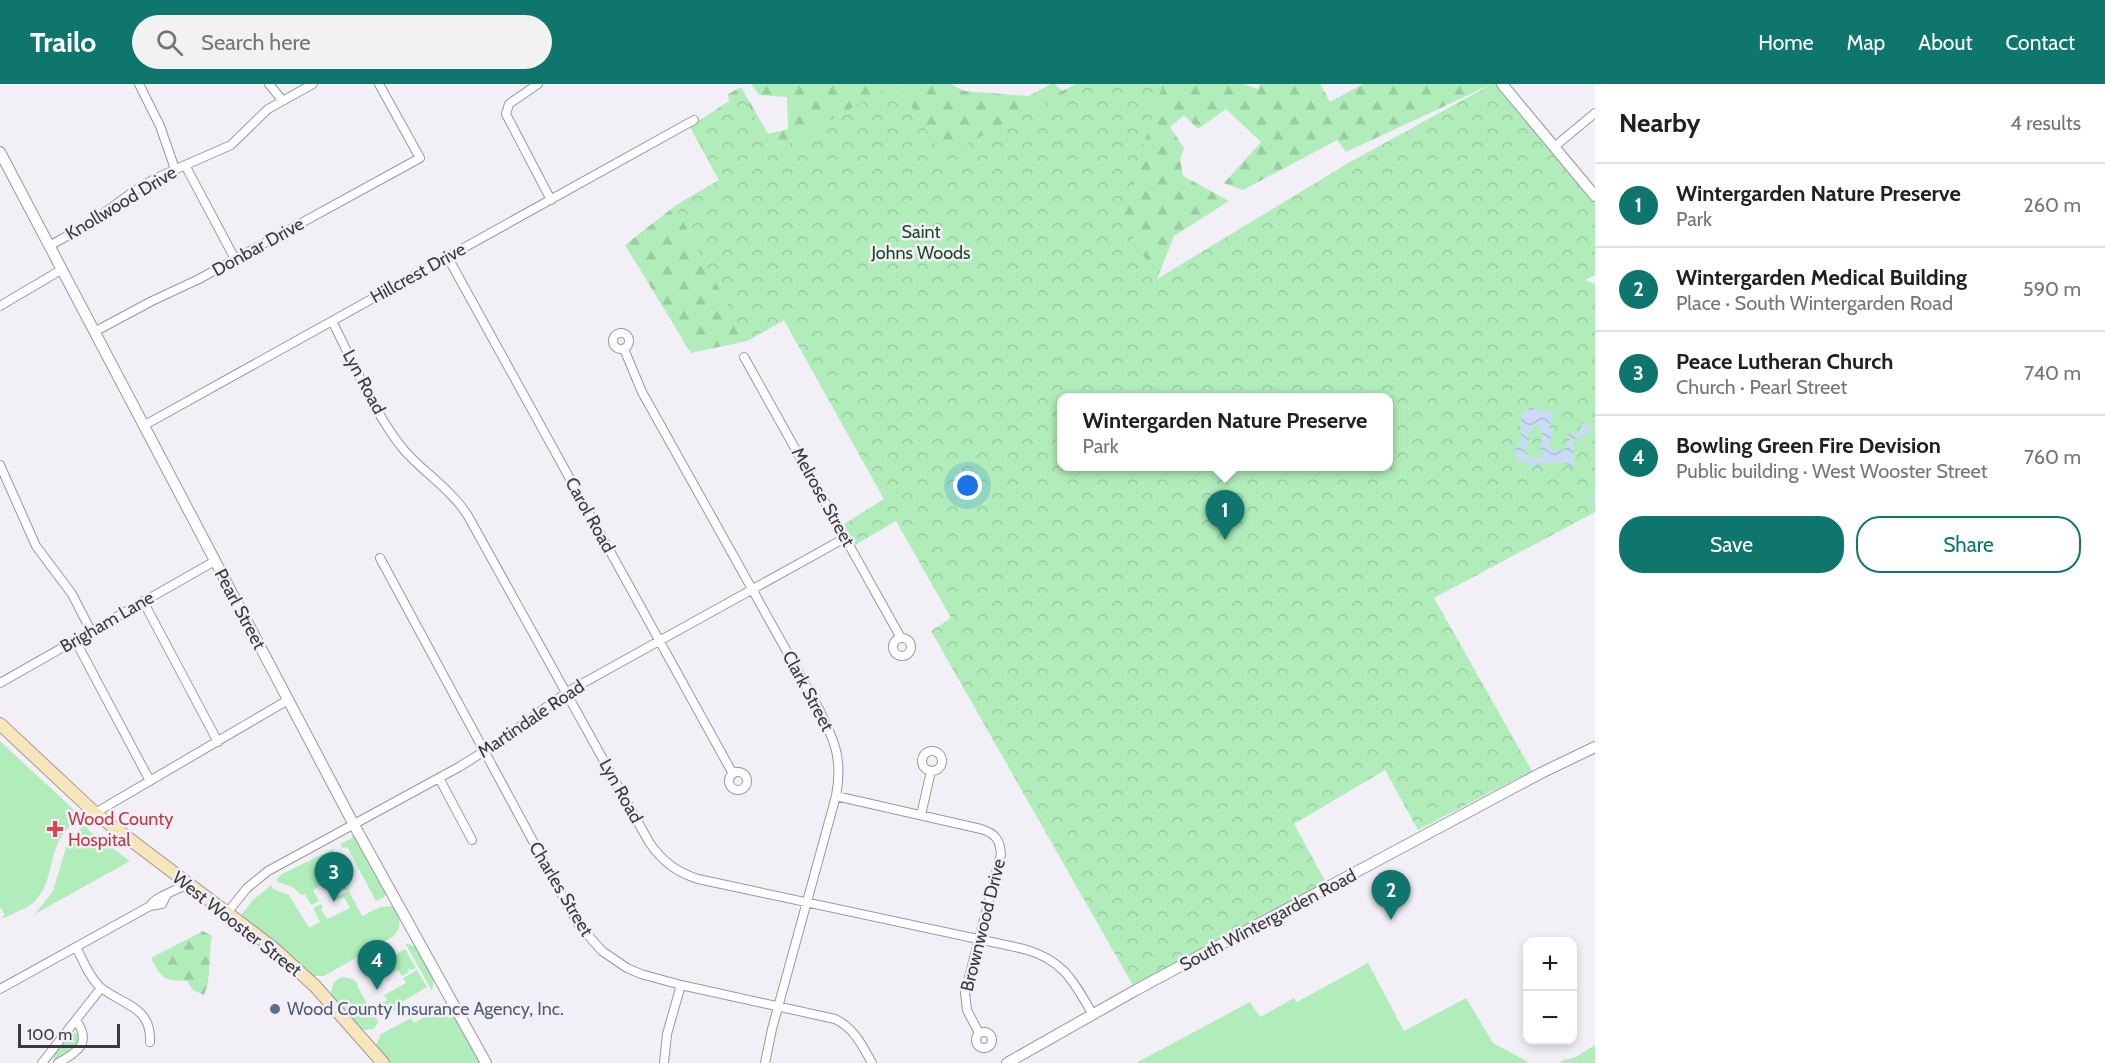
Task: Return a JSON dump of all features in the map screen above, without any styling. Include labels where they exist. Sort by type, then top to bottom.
[{"type":"main road","name":"West Wooster Street","points":[[0,724],[95,813],[295,967],[315,986],[383,1063]]},
{"type":"street","points":[[139,84],[159,126],[175,169]]},
{"type":"street","points":[[269,84],[282,100]]},
{"type":"street","name":"Knollwood Drive","points":[[49,246],[96,220],[134,191],[175,169],[231,145],[259,116],[282,100],[313,84]]},
{"type":"street","name":"Donbar Drive","points":[[94,332],[235,260],[420,158],[379,84]]},
{"type":"street","points":[[538,84],[509,104],[506,114],[551,200]]},
{"type":"street","points":[[1502,84],[1595,196]]},
{"type":"street","points":[[1554,147],[1595,113]]},
{"type":"street","name":"Hillcrest Drive","points":[[143,426],[694,120]]},
{"type":"street","name":"Pearl Street","points":[[0,152],[354,825],[486,1063]]},
{"type":"street","points":[[185,165],[235,260]]},
{"type":"street","name":"Carol Road","points":[[447,256],[733,774]]},
{"type":"street","points":[[0,306],[61,270]]},
{"type":"street","name":"Lyn Road","points":[[332,321],[378,408],[403,448],[456,499],[468,516],[649,843],[662,859],[678,871],[698,879],[1027,950],[1051,959],[1073,980],[1093,1015]]},
{"type":"street","name":"Clark Street","points":[[624,349],[642,392],[752,588],[837,748],[840,767],[836,796],[765,1063]]},
{"type":"street","name":"Melrose Street","points":[[744,357],[901,638]]},
{"type":"street","points":[[0,465],[36,546],[72,594],[91,631]]},
{"type":"street","name":"Martindale Road","points":[[227,913],[247,888],[268,871],[439,778],[496,744],[567,692],[845,538]]},
{"type":"street","name":"Charles Street","points":[[380,558],[568,906],[591,940],[602,951],[627,968],[656,979],[826,1016],[840,1022],[856,1035],[872,1063]]},
{"type":"street","name":"Brigham Lane","points":[[0,683],[215,561]]},
{"type":"street","points":[[143,601],[218,742]]},
{"type":"street","points":[[75,640],[150,781]]},
{"type":"street","points":[[95,813],[288,700]]},
{"type":"street","name":"South Wintergarden Road","points":[[1007,1063],[1521,783],[1595,747]]},
{"type":"street","points":[[921,815],[931,771]]},
{"type":"street","points":[[439,778],[472,840]]},
{"type":"street","name":"Brownwood Drive","points":[[836,796],[981,829],[993,834],[999,842],[1002,854],[966,984],[965,998],[969,1014],[979,1033]]},
{"type":"street","points":[[0,989],[150,906],[155,899],[166,896],[188,884]]},
{"type":"street","points":[[76,947],[101,988],[134,1006],[141,1013],[148,1027],[150,1042]]},
{"type":"street","points":[[664,1063],[668,1034],[681,985]]},
{"type":"street","points":[[43,1063],[101,988]]},
{"type":"street","points":[[58,1063],[82,1045],[82,1030],[76,1020]]},
{"type":"green space","name":"Saint Johns Woods","points":[[751,84],[951,84],[964,91],[1029,96],[1051,84],[1055,84],[1062,91],[1076,84],[1243,84],[1258,89],[1260,84],[1320,84],[1330,102],[1363,84],[1492,84],[1346,152],[1337,140],[1243,190],[1224,183],[1261,142],[1226,109],[1198,129],[1184,115],[1170,127],[1184,148],[1180,160],[1183,176],[1229,201],[1174,236],[1157,279],[885,500],[784,320],[747,341],[691,353],[625,245],[675,206],[719,180],[690,127],[729,101],[728,94],[741,87],[768,134],[788,129],[787,97],[759,95]]},
{"type":"green space","points":[[897,84],[943,156],[1082,84],[1163,84],[1121,215],[1157,279],[1350,162],[1492,84],[1498,84],[1595,200],[1595,275],[1585,280],[1595,284],[1595,512],[1434,598],[1532,771],[1418,830],[1385,770],[1294,824],[1327,884],[1135,989],[931,631],[951,618],[896,521],[855,545],[844,524],[884,499],[784,320],[747,341],[675,206],[719,180],[690,127],[744,96],[774,152]]},
{"type":"green space","points":[[0,741],[71,807],[79,818],[67,829],[58,843],[39,897],[30,905],[4,918],[1,917],[5,915],[0,907]]},
{"type":"green space","points":[[84,825],[130,861],[35,914],[53,891],[67,844]]},
{"type":"green space","points":[[352,836],[355,837],[387,893],[376,901],[347,847],[343,848],[340,844]]},
{"type":"green space","points":[[333,849],[335,853],[331,855],[348,889],[338,892],[336,889],[330,892],[325,883],[313,890],[319,901],[311,905],[305,894],[301,895],[293,888],[276,880],[282,874]]},
{"type":"green space","points":[[271,885],[273,889],[289,895],[309,928],[320,922],[313,908],[321,904],[323,907],[321,909],[327,919],[350,908],[344,897],[337,900],[336,897],[349,891],[362,916],[380,907],[393,906],[399,918],[399,928],[394,936],[324,976],[311,976],[244,920],[242,914],[253,900]]},
{"type":"green space","points":[[203,931],[212,936],[208,981],[204,995],[193,990],[187,981],[168,979],[161,975],[151,958]]},
{"type":"green space","points":[[405,943],[416,947],[434,979],[432,991]]},
{"type":"green space","points":[[405,949],[416,968],[408,969],[409,972],[402,976],[398,970],[377,981],[374,976],[369,978],[368,967],[371,960],[381,956],[384,961]]},
{"type":"green space","points":[[1368,963],[1404,1031],[1466,998],[1493,1043],[1530,1063],[1136,1063],[1250,1002],[1260,1017],[1294,998],[1297,1002]]},
{"type":"green space","points":[[417,970],[427,987],[402,1002],[405,1007],[403,1011],[394,1011],[386,1007],[382,1003],[387,1000],[384,995],[406,983],[403,978]]},
{"type":"green space","points":[[343,977],[353,979],[358,984],[378,1022],[374,1029],[358,1029],[331,998],[333,985],[336,980]]},
{"type":"green space","points":[[443,1004],[450,1009],[481,1063],[388,1063],[376,1045],[381,1034],[411,1018],[414,1023],[433,1012],[430,1007]]},
{"type":"green space","points":[[71,1033],[77,1033],[80,1037],[79,1045],[55,1060],[53,1056]]},
{"type":"green space","points":[[1595,1045],[1595,1063],[1560,1063],[1563,1060],[1574,1058]]},
{"type":"water","points":[[1529,407],[1554,413],[1549,428],[1552,430],[1549,448],[1558,451],[1565,449],[1570,438],[1568,433],[1577,434],[1582,428],[1580,421],[1586,425],[1592,424],[1589,433],[1575,439],[1572,447],[1575,449],[1574,466],[1571,468],[1566,463],[1540,463],[1537,467],[1524,461],[1517,461],[1515,449],[1522,440],[1520,427],[1523,412]],"holes":[[[1538,425],[1543,435],[1540,449],[1544,454],[1543,457],[1529,458],[1528,453],[1524,453],[1529,438],[1527,431],[1530,433],[1534,426]]]},
{"type":"waterway","points":[[1590,504],[1595,494]]},
{"type":"place","name":"Wintergarden Nature Preserve","points":[[1225,540]]},
{"type":"place","name":"Wood County Hospital","points":[[55,829]]},
{"type":"place","name":"Peace Lutheran Church","points":[[334,902]]},
{"type":"place","name":"Wintergarden Medical Building","points":[[1391,920]]},
{"type":"place","name":"Bowling Green Fire Devision","points":[[377,990]]},
{"type":"place","name":"Wood County Insurance Agency, Inc.","points":[[275,1009]]}]
